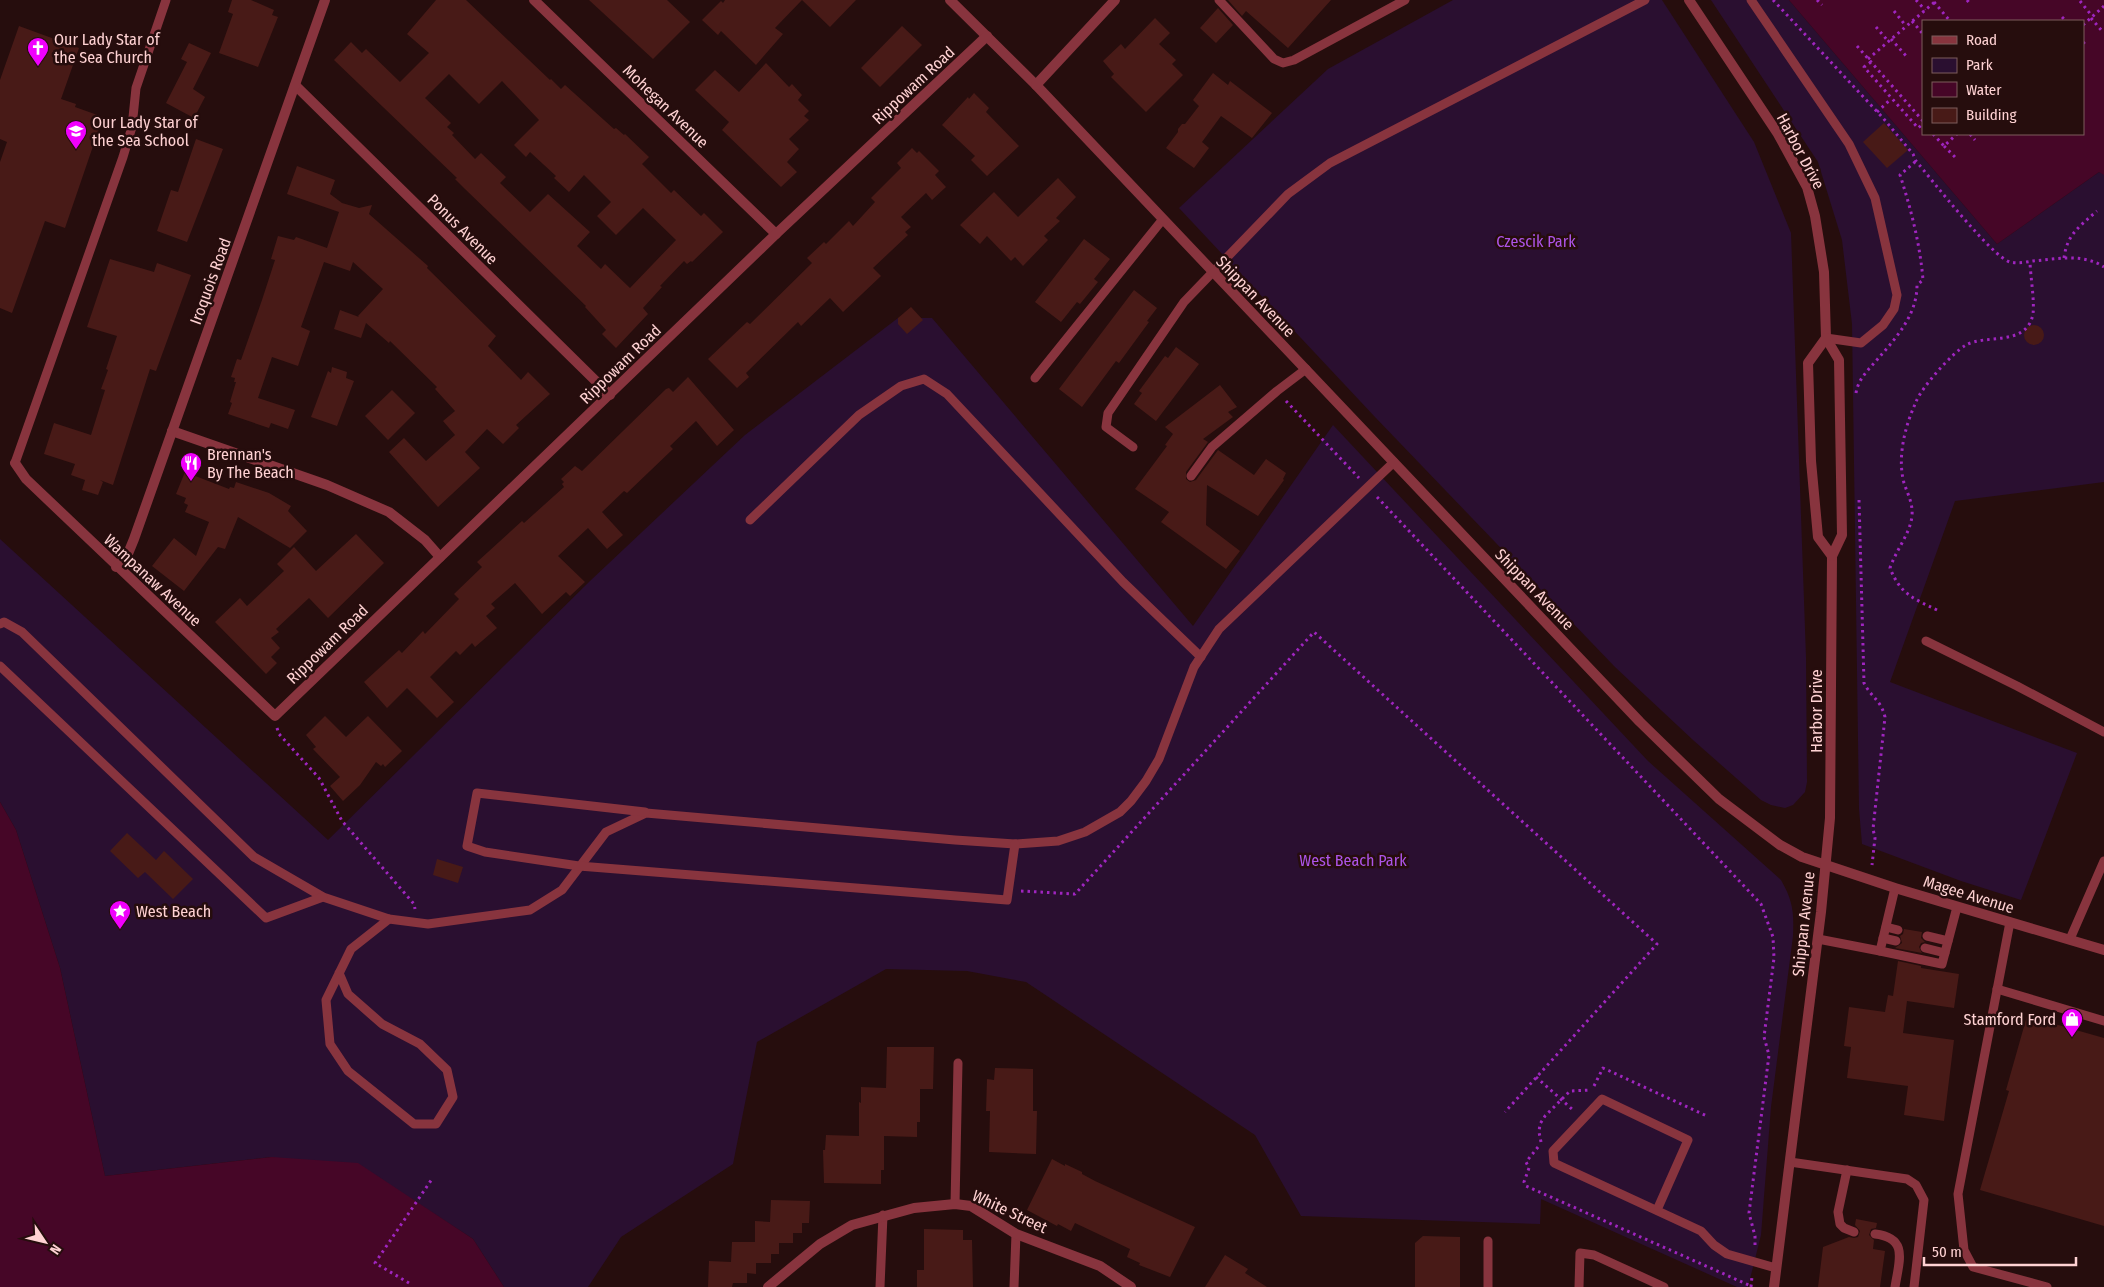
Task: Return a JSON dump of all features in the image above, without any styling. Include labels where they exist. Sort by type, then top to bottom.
[{"type":"street","name":"Iroquois Road","points":[[116,567],[126,556],[134,540],[325,0]]},
{"type":"street","name":"Mohegan Avenue","points":[[534,0],[776,234]]},
{"type":"street","name":"Shippan Avenue","points":[[950,0],[1036,85],[1640,722],[1712,792],[1780,845],[1802,857],[1826,866],[1774,1287]]},
{"type":"street","points":[[1036,85],[1115,0]]},
{"type":"street","name":"Harbor Drive","points":[[1689,0],[1778,134],[1807,187],[1815,216],[1824,272],[1826,338],[1839,360],[1842,536],[1832,556],[1830,818],[1826,866]]},
{"type":"street","name":"Rippowam Road","points":[[275,716],[776,234],[987,36]]},
{"type":"street","name":"Ponus Avenue","points":[[296,86],[610,395]]},
{"type":"street","points":[[1826,338],[1808,363],[1811,451],[1818,537],[1832,556]]},
{"type":"street","points":[[172,431],[327,485],[389,512],[425,540],[440,557]]},
{"type":"street","name":"Wampanaw Avenue","points":[[15,463],[26,479],[116,567],[275,716]]},
{"type":"street","name":"Magee Avenue","points":[[1826,866],[2104,950]]},
{"type":"street","name":"White Street","points":[[768,1287],[820,1244],[852,1225],[914,1208],[955,1204],[971,1206],[1016,1234],[1100,1266],[1132,1287]]},
{"type":"lane","points":[[15,463],[123,157],[132,127],[136,88],[166,0]]},
{"type":"lane","points":[[1219,0],[1274,59],[1283,62],[1294,60],[1405,0]]},
{"type":"lane","points":[[1133,447],[1106,427],[1108,413],[1184,302],[1288,194],[1330,163],[1645,0]]},
{"type":"lane","points":[[1751,0],[1849,144],[1875,198],[1887,248],[1897,295],[1894,308],[1883,325],[1861,343],[1826,338]]},
{"type":"lane","points":[[1035,378],[1163,219]]},
{"type":"lane","points":[[1191,476],[1212,446],[1277,391],[1306,370]]},
{"type":"lane","points":[[750,520],[859,415],[901,386],[924,379],[947,394],[1123,582],[1201,657]]},
{"type":"lane","points":[[1015,844],[1007,900],[579,866],[485,852],[468,846],[477,793],[646,813],[1015,844],[1058,840],[1085,832],[1108,820],[1131,801],[1146,781],[1158,759],[1194,667],[1219,629],[1394,462]]},
{"type":"lane","points":[[0,624],[4,622],[22,632],[254,856],[323,897],[389,919],[428,924],[530,910],[562,890],[606,832],[646,813]]},
{"type":"lane","points":[[1926,641],[2104,732]]},
{"type":"lane","points":[[0,666],[266,918],[323,897]]},
{"type":"lane","points":[[2070,940],[2104,861]]},
{"type":"lane","points":[[1880,951],[1895,888]]},
{"type":"lane","points":[[1818,940],[1942,964],[1957,907]]},
{"type":"lane","points":[[340,973],[348,994],[382,1024],[420,1044],[447,1070],[453,1097],[436,1124],[414,1124],[348,1070],[330,1044],[326,1000],[351,949],[389,919]]},
{"type":"lane","points":[[2010,922],[1958,1194],[1964,1250],[1973,1267],[2047,1287]]},
{"type":"lane","points":[[1886,927],[1898,930]]},
{"type":"lane","points":[[1927,936],[1948,941]]},
{"type":"lane","points":[[1883,938],[1896,941]]},
{"type":"lane","points":[[1925,948],[1945,952]]},
{"type":"lane","points":[[1998,990],[2104,1021]]},
{"type":"lane","points":[[955,1204],[958,1063]]},
{"type":"lane","points":[[1657,1210],[1688,1140],[1602,1099],[1552,1151],[1554,1164],[1701,1231],[1714,1245],[1727,1254],[1776,1268]]},
{"type":"lane","points":[[1790,1162],[1907,1179],[1916,1185],[1924,1200],[1914,1287]]},
{"type":"lane","points":[[1847,1170],[1838,1218],[1844,1228],[1854,1232]]},
{"type":"lane","points":[[880,1287],[883,1215]]},
{"type":"lane","points":[[1014,1287],[1016,1234]]},
{"type":"lane","points":[[1875,1234],[1888,1236],[1898,1244],[1900,1255],[1895,1287]]},
{"type":"lane","points":[[1488,1241],[1488,1287]]},
{"type":"lane","points":[[1579,1287],[1580,1253],[1594,1255],[1664,1287]]},
{"type":"path","points":[[1773,0],[1877,112],[1913,154],[1916,162],[1992,250],[2008,262],[2030,262],[2071,257],[2094,260],[2104,267]]},
{"type":"path","points":[[1817,0],[1822,5]]},
{"type":"path","points":[[1916,0],[1925,10]]},
{"type":"path","points":[[1967,0],[1971,5]]},
{"type":"path","points":[[1922,124],[1918,128],[1864,66],[1890,40],[1936,1],[1949,20]]},
{"type":"path","points":[[2080,1],[2102,31]]},
{"type":"path","points":[[2084,24],[2104,6]]},
{"type":"path","points":[[1894,10],[1906,26]]},
{"type":"path","points":[[2062,17],[2065,20]]},
{"type":"path","points":[[1912,21],[1922,33]]},
{"type":"path","points":[[1876,27],[1908,58]]},
{"type":"path","points":[[2084,43],[2087,46]]},
{"type":"path","points":[[1857,46],[1922,122]]},
{"type":"path","points":[[1877,112],[1891,99]]},
{"type":"path","points":[[1935,135],[1956,158]]},
{"type":"path","points":[[1944,146],[1957,135]]},
{"type":"path","points":[[1971,135],[1975,140]]},
{"type":"path","points":[[1856,395],[1858,385],[1864,374],[1898,336],[1912,311],[1917,296],[1917,285],[1923,280],[1922,262],[1911,211],[1900,175],[1916,162]]},
{"type":"path","points":[[2064,258],[2066,244],[2097,211]]},
{"type":"path","points":[[1937,610],[1904,592],[1895,580],[1890,568],[1912,519],[1912,506],[1904,483],[1902,451],[1905,431],[1916,400],[1941,367],[1966,345],[2020,334],[2029,326],[2033,316],[2030,262]]},
{"type":"path","points":[[1277,391],[1761,904],[1773,937],[1774,958],[1764,1037],[1769,1055],[1749,1213],[1755,1236],[1751,1286],[1525,1185],[1524,1180],[1529,1170],[1526,1162],[1541,1143],[1540,1124],[1561,1100],[1573,1090],[1593,1089],[1603,1068],[1707,1116]]},
{"type":"path","points":[[1858,498],[1864,682],[1869,692],[1882,706],[1885,717],[1872,829],[1875,838],[1870,880]]},
{"type":"path","points":[[1008,890],[1075,894],[1314,632],[1657,944],[1504,1112]]},
{"type":"path","points":[[275,716],[279,734],[319,778],[342,821],[414,904],[416,922]]},
{"type":"path","points":[[1536,1077],[1583,1119]]},
{"type":"path","points":[[409,1284],[375,1263],[432,1179]]},
{"type":"green space","name":"Czescik Park","points":[[1453,0],[1662,0],[1754,142],[1791,233],[1806,657],[1807,782],[1805,792],[1793,805],[1785,808],[1771,805],[1761,800],[1615,667],[1375,417],[1179,208],[1328,69]]},
{"type":"green space","points":[[1711,0],[1789,0],[1997,244],[2099,172],[2104,174],[2104,482],[1955,501],[1890,682],[2077,753],[2021,900],[1961,881],[1862,844],[1859,809],[1852,324],[1842,240],[1818,162]]},
{"type":"green space","name":"West Beach Park","points":[[898,318],[932,318],[1193,626],[1333,425],[1648,761],[1781,880],[1792,907],[1793,936],[1771,1107],[1761,1235],[1748,1287],[1737,1287],[1541,1199],[1540,1224],[1301,1216],[1255,1135],[1026,982],[967,971],[886,969],[757,1042],[733,1164],[621,1237],[588,1287],[504,1287],[473,1239],[416,1202],[272,1157],[105,1176],[60,968],[16,830],[0,802],[0,539],[328,840],[590,581],[745,435]]},
{"type":"water","points":[[1789,0],[2104,0],[2104,175],[2099,172],[1997,244]]},
{"type":"water","points":[[0,802],[16,830],[60,968],[105,1176],[272,1157],[358,1163],[473,1239],[504,1287],[0,1287]]},
{"type":"building","points":[[232,0],[251,0],[274,10],[272,15],[278,17],[258,67],[219,53],[233,14],[228,12]]},
{"type":"building","points":[[436,0],[466,0],[550,80],[561,89],[565,85],[614,129],[616,128],[625,134],[649,157],[642,164],[671,193],[674,190],[701,216],[704,213],[723,232],[692,262],[687,264],[684,261],[660,286],[662,287],[643,308],[648,314],[616,348],[602,334],[606,330],[586,306],[334,60],[351,42],[362,53],[366,49],[400,82],[429,53],[407,34]],"holes":[[[449,74],[479,104],[502,81],[539,120],[514,145],[526,157],[530,152],[556,176],[554,178],[569,192],[584,175],[611,202],[597,216],[616,235],[643,208],[676,240],[630,288],[605,264],[601,269],[577,246],[590,232],[548,194],[530,212],[500,183],[506,177],[481,153],[475,159],[452,135],[454,133],[447,127],[451,123],[425,98]]]},
{"type":"building","points":[[589,0],[667,0],[690,22],[653,59]]},
{"type":"building","points":[[725,0],[802,0],[775,28],[783,34],[756,65],[721,31],[718,35],[702,20],[721,1],[723,3]]},
{"type":"building","points":[[802,0],[856,0],[830,27]]},
{"type":"building","points":[[1228,0],[1331,0],[1288,48],[1246,11],[1242,16]]},
{"type":"building","points":[[1218,8],[1233,25],[1216,43],[1200,28]]},
{"type":"building","points":[[1155,18],[1170,33],[1159,44],[1176,60],[1172,64],[1183,75],[1146,112],[1111,77],[1114,74],[1103,61],[1121,44],[1125,49]]},
{"type":"building","points":[[19,26],[79,48],[61,99],[76,104],[75,107],[103,117],[65,228],[45,221],[12,313],[0,308],[0,162],[7,142],[0,139],[0,80]]},
{"type":"building","points":[[902,26],[922,45],[880,87],[861,68]]},
{"type":"building","points":[[189,43],[211,53],[193,89],[205,97],[194,118],[166,103],[187,62],[181,59]]},
{"type":"building","points":[[766,63],[789,87],[792,84],[802,95],[798,100],[809,111],[804,116],[809,120],[789,139],[799,149],[787,162],[797,172],[781,187],[722,130],[729,122],[695,90],[715,70],[739,92]]},
{"type":"building","points":[[1213,73],[1228,85],[1230,81],[1272,113],[1252,138],[1221,116],[1202,142],[1209,148],[1194,168],[1166,148],[1178,132],[1178,129],[1182,124],[1185,124],[1199,106],[1193,100]]},
{"type":"building","points":[[974,93],[989,108],[986,112],[1019,146],[987,176],[971,160],[975,156],[942,125]]},
{"type":"building","points":[[1884,123],[1908,150],[1887,168],[1863,142]]},
{"type":"building","points":[[196,139],[223,149],[187,242],[157,231],[171,190],[178,192]]},
{"type":"building","points":[[912,148],[917,153],[919,151],[939,171],[935,175],[946,187],[932,200],[926,193],[901,217],[911,227],[905,232],[908,235],[873,268],[881,276],[843,312],[830,298],[801,326],[798,322],[746,373],[749,377],[737,388],[708,359],[747,322],[750,324],[812,263],[807,258],[824,242],[826,244],[849,221],[853,226],[875,202],[871,198],[901,168],[897,163]]},
{"type":"building","points":[[297,166],[335,180],[330,194],[342,203],[359,208],[372,205],[369,214],[428,266],[427,268],[496,336],[488,346],[521,380],[528,372],[550,394],[516,425],[519,428],[503,444],[487,429],[465,452],[480,468],[438,507],[389,452],[404,438],[426,461],[455,435],[443,421],[455,411],[435,389],[437,387],[390,341],[389,343],[366,323],[361,338],[334,329],[340,310],[359,317],[383,289],[353,262],[350,271],[324,262],[301,327],[310,331],[298,366],[272,357],[258,398],[295,410],[288,429],[271,423],[269,428],[228,414],[236,382],[234,382],[235,378],[231,377],[237,359],[241,360],[262,300],[275,260],[271,259],[278,236],[294,240],[296,237],[327,248],[339,212],[287,194]]},
{"type":"building","points":[[1058,178],[1076,197],[1056,218],[1060,221],[1044,236],[1048,240],[1023,266],[1015,257],[1011,261],[987,236],[980,244],[960,225],[994,192],[1018,217]]},
{"type":"building","points":[[1084,239],[1110,259],[1094,279],[1098,282],[1080,304],[1077,302],[1061,322],[1035,302]]},
{"type":"building","points":[[110,259],[154,272],[157,263],[191,275],[156,371],[150,369],[113,485],[100,480],[103,482],[98,495],[82,490],[85,480],[71,475],[75,464],[44,454],[54,423],[91,435],[105,390],[101,389],[108,370],[106,369],[117,336],[87,327]]},
{"type":"building","points":[[1134,290],[1157,308],[1119,363],[1116,361],[1082,407],[1059,389]]},
{"type":"building","points":[[911,307],[923,320],[907,334],[898,324],[898,318]]},
{"type":"building","points":[[2034,325],[2041,328],[2044,335],[2041,342],[2034,345],[2027,342],[2024,335],[2027,328]]},
{"type":"building","points":[[1176,347],[1199,364],[1156,421],[1134,404],[1142,393],[1139,391],[1165,356],[1168,358]]},
{"type":"building","points":[[332,367],[347,372],[346,378],[354,381],[337,426],[311,417],[328,371],[331,373]]},
{"type":"building","points":[[688,377],[734,430],[717,446],[696,421],[670,446],[673,449],[627,493],[624,491],[602,512],[623,535],[607,549],[588,528],[558,556],[585,582],[570,596],[566,592],[542,614],[515,583],[491,604],[495,608],[486,616],[497,628],[475,647],[472,643],[460,655],[456,651],[430,677],[454,702],[437,718],[407,688],[387,708],[364,682],[399,650],[402,653],[423,631],[425,634],[459,599],[454,594],[482,567],[477,562],[522,521],[524,523],[564,487],[562,484],[564,482],[561,479],[575,466],[582,471],[666,389],[669,388],[673,392]]},
{"type":"building","points":[[1220,385],[1237,407],[1228,412],[1233,417],[1203,439],[1208,442],[1186,472],[1186,479],[1190,482],[1196,480],[1218,450],[1254,475],[1266,459],[1286,473],[1284,480],[1258,516],[1207,485],[1206,525],[1240,551],[1226,569],[1161,522],[1169,512],[1135,489],[1167,446],[1165,445],[1173,434],[1165,427]]},
{"type":"building","points":[[392,390],[415,413],[388,440],[365,416]]},
{"type":"building","points":[[185,472],[229,489],[230,487],[234,488],[236,482],[269,493],[291,506],[288,511],[307,531],[290,548],[238,517],[225,549],[218,547],[184,591],[152,566],[174,538],[196,556],[209,522],[185,512],[188,505],[184,503],[186,498],[176,494]]},
{"type":"building","points":[[356,534],[384,563],[328,618],[309,598],[276,629],[279,632],[271,638],[280,648],[271,657],[277,663],[266,674],[215,622],[240,598],[247,606],[284,571],[277,564],[294,547],[316,571]]},
{"type":"building","points":[[325,716],[346,737],[368,716],[402,751],[385,767],[383,764],[381,766],[376,762],[360,785],[343,801],[330,786],[340,777],[313,749],[316,747],[306,735]]},
{"type":"building","points":[[127,833],[156,860],[164,851],[193,879],[173,899],[145,872],[138,878],[110,851]]},
{"type":"building","points":[[437,859],[463,867],[458,883],[433,875]]},
{"type":"building","points":[[1904,929],[1922,932],[1921,938],[1925,942],[1921,943],[1919,947],[1922,953],[1895,948],[1902,943],[1900,936],[1903,934]]},
{"type":"building","points":[[1898,961],[1921,966],[1921,968],[1959,974],[1954,1008],[1907,1001],[1903,1033],[1954,1040],[1944,1121],[1904,1115],[1908,1086],[1847,1078],[1851,1047],[1844,1046],[1849,1007],[1885,1012],[1888,995],[1893,996]]},
{"type":"building","points":[[2027,1016],[2104,1038],[2104,1226],[1980,1190],[2009,1091],[2006,1090]]},
{"type":"building","points":[[887,1047],[934,1047],[933,1089],[920,1089],[920,1122],[917,1122],[917,1137],[884,1136],[884,1170],[881,1170],[881,1184],[824,1183],[823,1150],[825,1150],[826,1135],[859,1136],[861,1087],[886,1088]]},
{"type":"building","points":[[995,1068],[1033,1069],[1033,1111],[1037,1111],[1036,1154],[989,1152],[990,1111],[986,1111],[987,1079],[994,1080]]},
{"type":"building","points":[[1052,1159],[1195,1227],[1170,1277],[1139,1265],[1140,1263],[1127,1257],[1130,1249],[1075,1223],[1071,1231],[1058,1224],[1057,1226],[1027,1210]]},
{"type":"building","points":[[771,1200],[810,1201],[809,1223],[802,1223],[802,1233],[793,1233],[793,1243],[779,1243],[779,1254],[771,1254],[771,1263],[756,1263],[756,1274],[747,1273],[747,1283],[733,1283],[732,1287],[708,1287],[709,1261],[731,1262],[732,1242],[755,1242],[755,1221],[770,1222]]},
{"type":"building","points":[[1856,1219],[1877,1223],[1876,1228],[1871,1229],[1869,1235],[1874,1240],[1873,1249],[1885,1251],[1880,1287],[1818,1287],[1823,1247],[1849,1237],[1858,1237],[1860,1231],[1855,1225]]},
{"type":"building","points":[[924,1229],[963,1230],[963,1240],[972,1240],[973,1287],[917,1287],[917,1270],[924,1270]]},
{"type":"building","points":[[1423,1236],[1460,1237],[1460,1287],[1415,1287],[1415,1243]]},
{"type":"building","points":[[1225,1255],[1248,1269],[1245,1273],[1267,1287],[1205,1287]]},
{"type":"place","name":"Our Lady Star of the Sea Church","points":[[38,67]]},
{"type":"place","name":"Our Lady Star of the Sea School","points":[[76,150]]},
{"type":"place","name":"Brennan's By The Beach","points":[[191,482]]},
{"type":"place","name":"West Beach","points":[[120,930]]},
{"type":"place","name":"Stamford Ford","points":[[2072,1038]]}]
